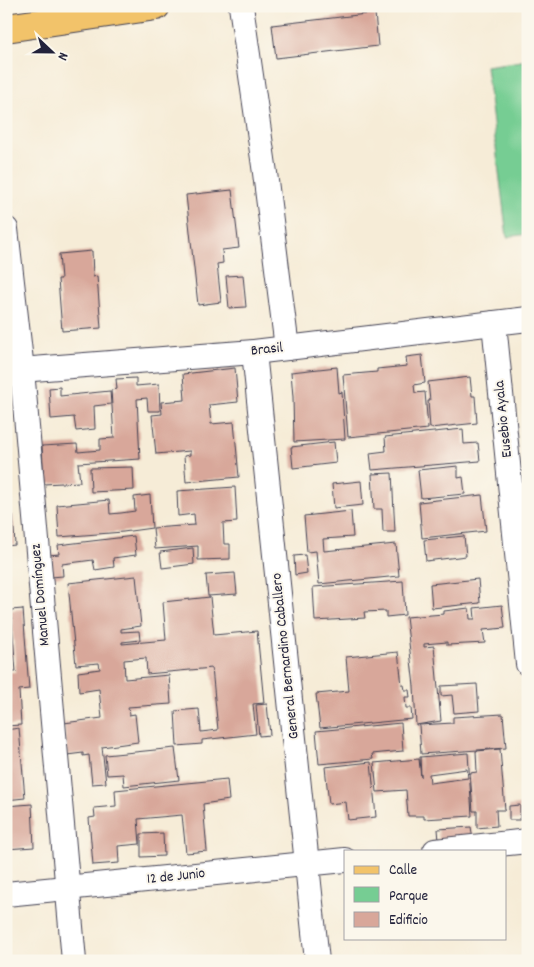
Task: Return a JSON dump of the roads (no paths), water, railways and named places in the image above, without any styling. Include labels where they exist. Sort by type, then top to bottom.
[{"type":"main road","points":[[6,28],[156,6]]},
{"type":"street","points":[[241,6],[288,348]]},
{"type":"street","name":"Manuel Domínguez","points":[[6,229],[14,371],[74,961]]},
{"type":"street","name":"Brasil","points":[[14,371],[254,352],[528,319]]},
{"type":"street","name":"Eusebio Ayala","points":[[494,323],[528,664]]},
{"type":"street","name":"General Bernardino Caballero","points":[[254,352],[317,961]]},
{"type":"street","points":[[444,850],[528,841]]},
{"type":"street","name":"12 de Junio","points":[[6,894],[344,860]]}]
